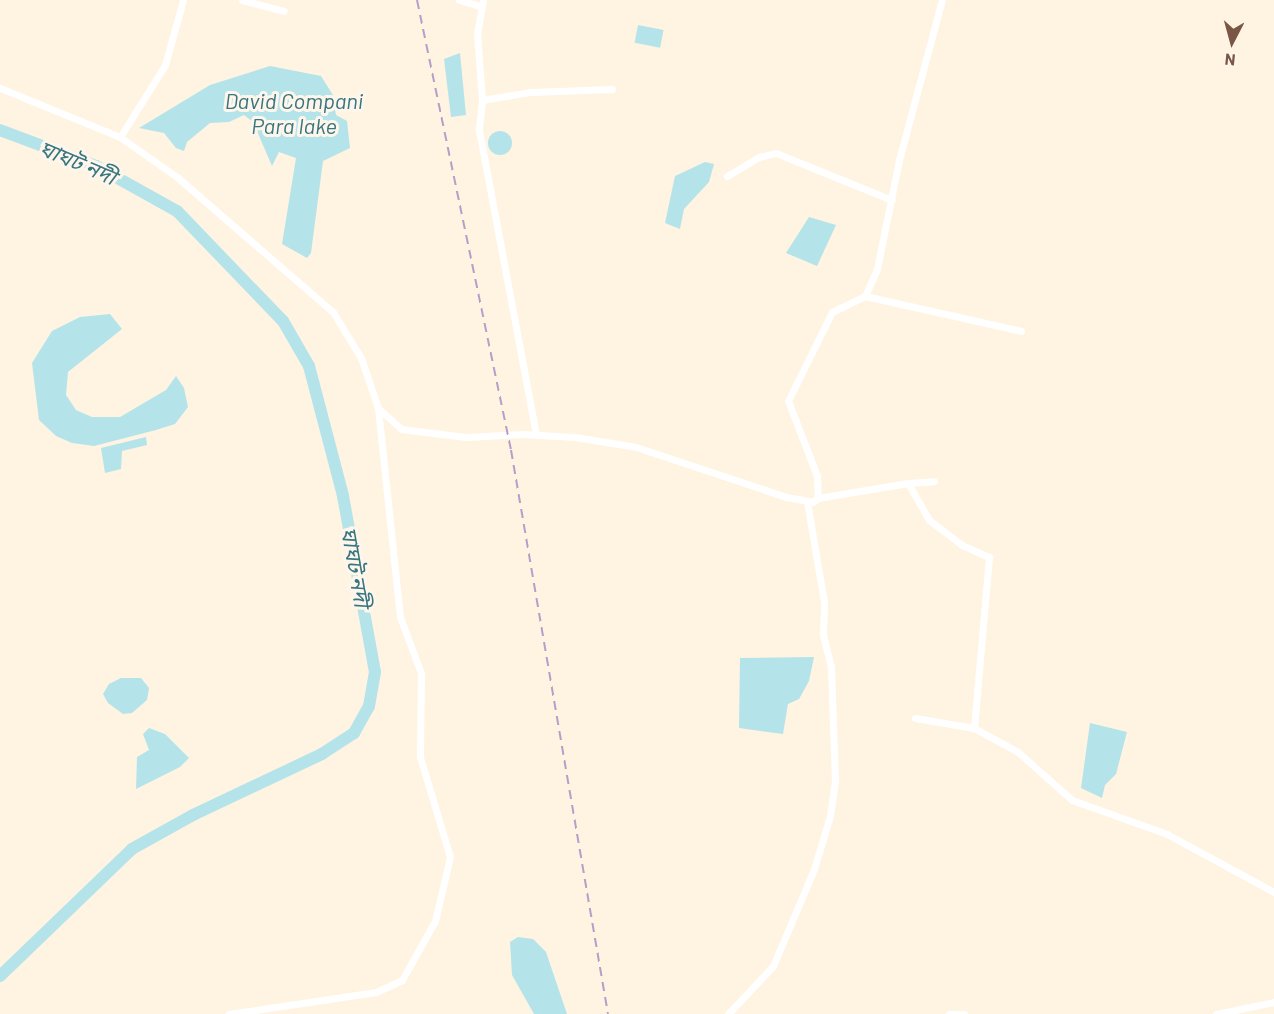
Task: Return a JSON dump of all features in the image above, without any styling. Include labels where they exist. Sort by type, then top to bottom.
[{"type":"street","points":[[120,137],[165,65],[183,0]]},
{"type":"street","points":[[242,0],[284,12]]},
{"type":"street","points":[[459,0],[481,3],[477,33],[482,100],[479,130],[536,435]]},
{"type":"street","points":[[865,296],[877,269],[914,99],[942,0]]},
{"type":"street","points":[[0,88],[120,137],[177,177],[333,312],[362,358],[378,408],[400,617],[421,674],[420,757],[450,857],[435,921],[402,980],[376,992],[229,1014]]},
{"type":"street","points":[[482,100],[531,92],[612,89]]},
{"type":"street","points":[[727,176],[759,157],[776,153],[892,200]]},
{"type":"street","points":[[818,498],[817,476],[788,401],[832,312],[865,296],[1021,331]]},
{"type":"street","points":[[378,408],[401,429],[478,438],[536,435],[651,450],[807,501],[908,483],[934,481]]},
{"type":"street","points":[[908,483],[929,520],[962,545],[988,557],[974,728]]},
{"type":"street","points":[[728,1014],[773,966],[814,869],[831,805],[835,752],[831,667],[807,501]]},
{"type":"street","points":[[915,718],[974,728],[1018,752],[1072,800],[1167,834],[1274,892]]},
{"type":"street","points":[[1216,1014],[1274,1002]]},
{"type":"street","points":[[948,1014],[964,1014]]},
{"type":"water","points":[[638,25],[664,30],[660,48],[635,43]]},
{"type":"water","points":[[460,53],[466,115],[451,117],[444,59]]},
{"type":"water","name":"David Compani Para lake","points":[[270,66],[321,76],[333,95],[336,115],[347,121],[350,148],[323,161],[311,253],[307,258],[282,244],[296,158],[279,152],[272,166],[253,122],[244,115],[229,122],[210,123],[187,142],[184,151],[176,148],[164,133],[139,128],[210,85]]},
{"type":"water","points":[[500,131],[505,132],[511,138],[511,148],[505,154],[500,155],[495,154],[489,148],[488,143],[489,138],[495,132]]},
{"type":"water","points":[[705,162],[714,164],[709,182],[684,209],[680,229],[665,223],[675,176]]},
{"type":"water","points":[[809,217],[836,225],[817,266],[786,253]]},
{"type":"water","points":[[110,314],[122,329],[68,372],[66,395],[76,410],[92,417],[120,417],[166,390],[176,376],[184,388],[188,407],[175,424],[156,430],[94,446],[72,443],[56,436],[39,420],[32,363],[52,331],[80,317]]},
{"type":"water","points":[[146,437],[147,445],[122,451],[121,469],[105,473],[101,448]]},
{"type":"water","points":[[814,657],[809,681],[799,699],[788,704],[783,734],[739,728],[740,658]]},
{"type":"water","points":[[121,678],[141,678],[149,688],[147,700],[132,713],[123,714],[108,703],[103,694],[109,684]]},
{"type":"water","points":[[1090,723],[1127,732],[1116,774],[1105,785],[1102,798],[1081,788]]},
{"type":"water","points":[[149,728],[165,734],[189,758],[180,767],[136,789],[137,757],[149,750],[143,734]]},
{"type":"water","points":[[518,937],[533,939],[546,952],[567,1014],[534,1014],[512,975],[510,942]]},
{"type":"waterway","name":"ঘাঘট নদী","points":[[0,130],[96,166],[177,211],[283,321],[309,366],[343,496],[375,672],[369,706],[354,733],[322,754],[193,815],[132,849],[0,976]]},
{"type":"railway","points":[[417,0],[511,450],[608,1014]]}]
